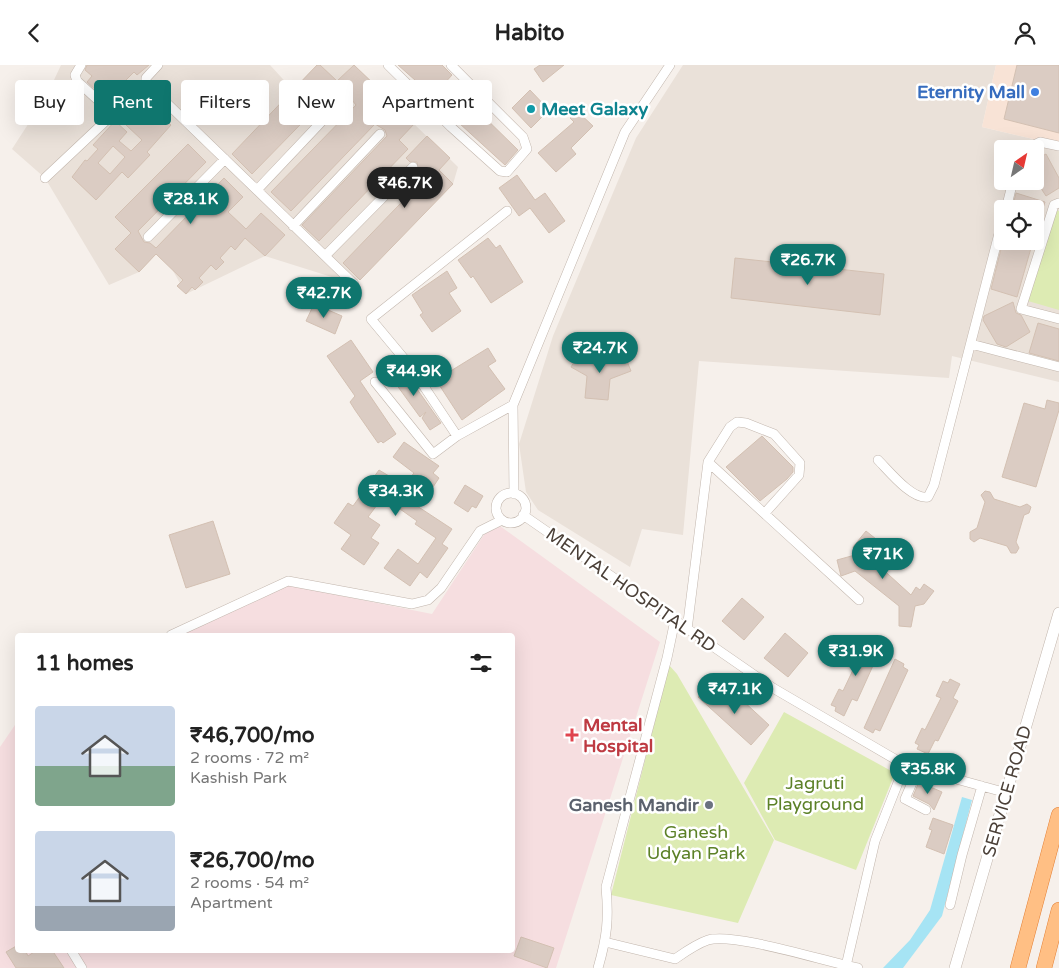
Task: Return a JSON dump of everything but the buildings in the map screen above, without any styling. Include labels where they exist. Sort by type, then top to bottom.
[{"type":"highway","points":[[1018,968],[1059,815]]},
{"type":"highway","points":[[1044,968],[1059,910]]},
{"type":"street","points":[[81,65],[75,75],[77,81],[94,97]]},
{"type":"street","points":[[146,80],[158,65]]},
{"type":"street","points":[[388,65],[450,127],[500,171],[507,172],[527,149],[523,137],[451,65]]},
{"type":"street","points":[[514,494],[513,405],[625,132],[670,65]]},
{"type":"street","points":[[171,107],[354,284]]},
{"type":"street","points":[[45,178],[101,125]]},
{"type":"street","points":[[257,191],[319,125]]},
{"type":"street","points":[[293,225],[380,134]]},
{"type":"street","points":[[1044,143],[1059,146]]},
{"type":"street","points":[[148,237],[225,159]]},
{"type":"street","points":[[325,256],[413,167]]},
{"type":"street","points":[[1059,203],[1054,205],[1021,309],[1059,319]]},
{"type":"street","points":[[457,436],[411,367],[371,319],[507,211]]},
{"type":"street","points":[[878,460],[914,494],[921,498],[928,497],[934,485],[995,250]]},
{"type":"street","points":[[970,344],[1059,367]]},
{"type":"street","points":[[375,382],[433,454],[457,436],[513,405]]},
{"type":"street","points":[[687,630],[708,462],[730,427],[736,422],[746,423],[774,434],[800,463],[799,475],[765,513]]},
{"type":"street","points":[[708,462],[859,600]]},
{"type":"street","points":[[175,633],[288,581],[412,604],[428,600],[441,588],[480,531],[502,520],[515,522],[523,515],[524,502],[514,494],[504,495],[497,501],[496,510],[502,520]]},
{"type":"street","name":"MENTAL HOSPITAL RD","points":[[523,515],[773,688],[905,765],[1006,793]]},
{"type":"street","name":"SERVICE ROAD","points":[[955,968],[1059,613]]},
{"type":"street","points":[[598,968],[609,916],[606,887],[667,658],[674,620]]},
{"type":"street","points":[[846,966],[875,841],[905,765]]},
{"type":"street","points":[[918,769],[905,799],[926,810]]},
{"type":"street","points":[[950,905],[982,786]]},
{"type":"street","points":[[605,942],[675,959],[689,949],[710,939],[743,941],[858,968]]},
{"type":"street","points":[[73,953],[82,968]]},
{"type":"shaded area","points":[[61,65],[75,65],[77,69],[81,65],[270,65],[284,80],[279,80],[279,125],[353,125],[353,80],[303,80],[317,65],[354,65],[369,80],[363,80],[363,125],[415,125],[458,167],[453,184],[354,284],[265,256],[186,294],[172,269],[156,254],[139,272],[109,285],[45,178],[12,149],[28,125],[84,125],[84,80],[54,80]]},
{"type":"shaded area","points":[[683,65],[996,65],[982,127],[1038,140],[994,140],[994,190],[1044,190],[1044,141],[1059,145],[1059,382],[952,356],[949,378],[699,361],[683,535],[642,529],[630,567],[538,510],[526,492],[519,444],[553,336],[636,138]]},
{"type":"shaded area","points":[[996,65],[1059,65],[1059,145],[982,127]]},
{"type":"shaded area","name":"Mental Hospital","points":[[493,521],[660,642],[556,968],[0,968],[0,747],[15,725],[15,953],[515,953],[515,633],[173,633],[283,584],[432,614]]},
{"type":"green space","points":[[1055,210],[1059,211],[1059,310],[1028,301]]},
{"type":"green space","name":"Ganesh Udyan Park","points":[[669,665],[677,674],[774,840],[738,923],[611,895]]},
{"type":"green space","name":"Jagruti Playground","points":[[784,712],[895,773],[856,870],[775,840],[744,783]]},
{"type":"water","points":[[962,797],[972,800],[942,916],[903,968],[883,968],[910,940],[930,910]]},
{"type":"place","name":"Eternity Mall","points":[[1035,92]]},
{"type":"place","name":"Meet Galaxy","points":[[531,109]]},
{"type":"place","name":"Mental Hospital","points":[[572,735]]},
{"type":"place","name":"Ganesh Mandir","points":[[709,805]]}]
